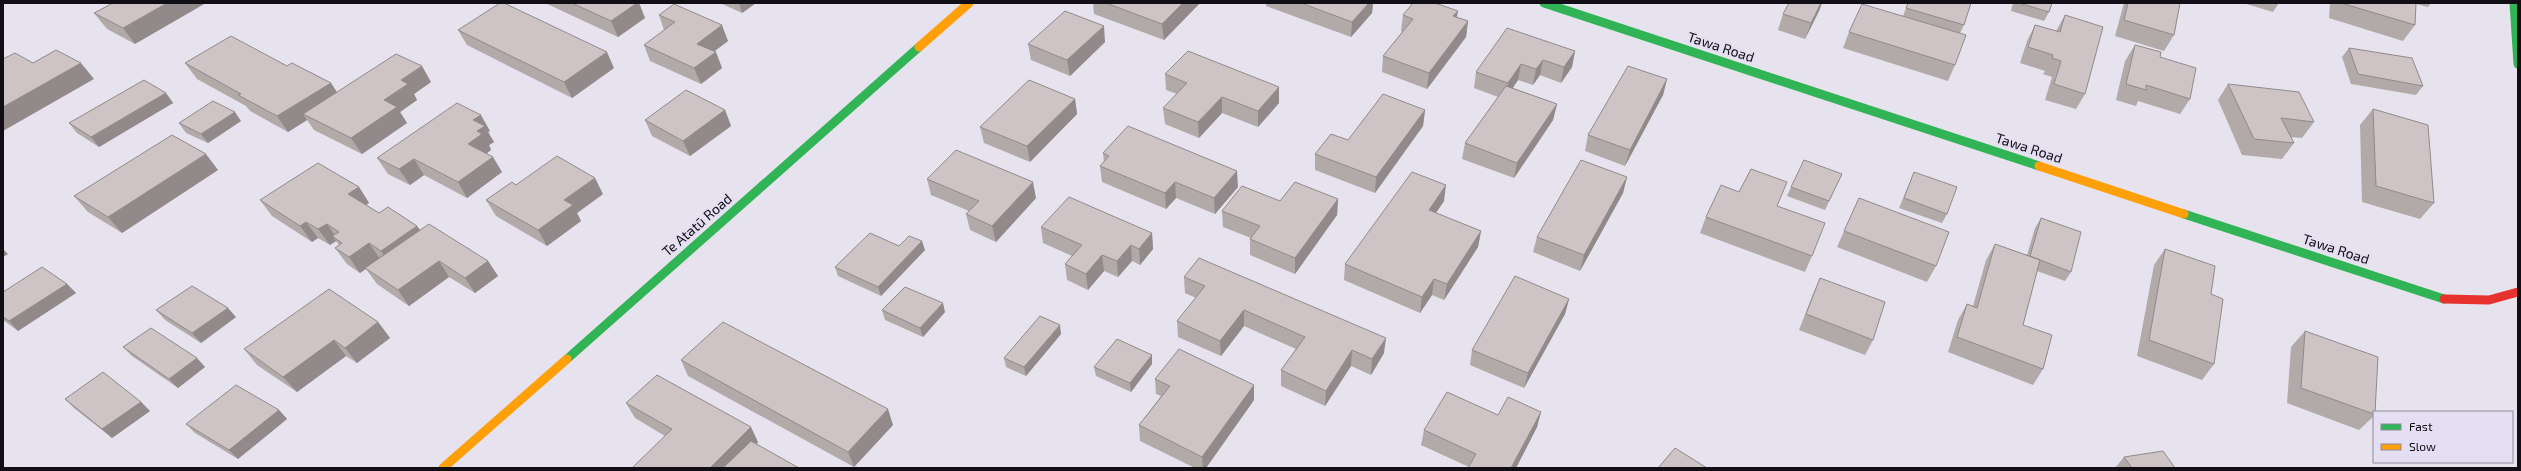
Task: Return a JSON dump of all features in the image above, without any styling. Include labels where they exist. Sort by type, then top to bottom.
[{"type":"street","name":"Te Atatū Road","points":[[443,468],[969,3]]},
{"type":"street","name":"Tawa Road","points":[[1544,3],[2441,298],[2477,302],[2508,297],[2518,292]]},
{"type":"street","points":[[2514,3],[2518,64]]},
{"type":"building","points":[[113,3],[167,3],[123,28],[94,13]]},
{"type":"building","points":[[500,3],[504,3],[607,52],[564,82],[458,30]]},
{"type":"building","points":[[572,3],[637,3],[611,21]]},
{"type":"building","points":[[1106,3],[1183,3],[1162,24]]},
{"type":"building","points":[[1301,3],[1369,3],[1352,22]]},
{"type":"building","points":[[1413,3],[1435,3],[1458,11],[1453,16],[1468,21],[1429,73],[1383,56],[1413,19],[1403,15]]},
{"type":"building","points":[[1789,3],[1821,3],[1811,23],[1783,14]]},
{"type":"building","points":[[1908,3],[1971,3],[1964,25],[1906,8]]},
{"type":"building","points":[[2019,3],[2052,3],[2049,12]]},
{"type":"building","points":[[2128,3],[2180,3],[2174,35],[2124,20]]},
{"type":"building","points":[[2341,3],[2416,3],[2415,25]]},
{"type":"building","points":[[674,4],[722,25],[697,44],[716,52],[694,68],[644,45],[675,22],[659,15]]},
{"type":"building","points":[[1862,4],[1966,35],[1955,65],[1849,32]]},
{"type":"building","points":[[1065,11],[1104,26],[1067,60],[1028,44]]},
{"type":"building","points":[[2065,15],[2103,27],[2085,94],[2054,84],[2061,61],[2052,58],[2053,55],[2028,47],[2035,25],[2060,32]]},
{"type":"building","points":[[1507,28],[1575,51],[1564,67],[1543,60],[1536,69],[1521,64],[1508,83],[1476,72]]},
{"type":"building","points":[[231,36],[287,66],[292,63],[331,83],[277,116],[238,95],[241,94],[185,63]]},
{"type":"building","points":[[2135,45],[2161,52],[2160,57],[2196,68],[2190,99],[2146,85],[2146,90],[2126,84]]},
{"type":"building","points":[[2349,48],[2412,58],[2423,86],[2358,74]]},
{"type":"building","points":[[56,50],[81,63],[3,107],[3,59],[15,53],[33,63]]},
{"type":"building","points":[[1188,51],[1279,87],[1258,111],[1222,97],[1198,122],[1163,108],[1187,83],[1165,74]]},
{"type":"building","points":[[396,54],[422,66],[401,80],[408,84],[384,100],[397,107],[351,138],[303,114]]},
{"type":"building","points":[[1628,66],[1667,79],[1630,150],[1588,135]]},
{"type":"building","points":[[144,80],[166,93],[91,137],[69,123]]},
{"type":"building","points":[[1029,80],[1075,99],[1027,146],[980,127]]},
{"type":"building","points":[[2228,84],[2299,92],[2314,122],[2281,118],[2294,143],[2254,139]]},
{"type":"building","points":[[1506,86],[1557,104],[1517,163],[1465,143]]},
{"type":"building","points":[[686,90],[725,110],[683,141],[645,120]]},
{"type":"building","points":[[1383,94],[1425,110],[1376,177],[1315,154],[1331,134],[1348,140]]},
{"type":"building","points":[[213,101],[235,112],[201,134],[179,123]]},
{"type":"building","points":[[457,103],[481,115],[473,120],[485,126],[477,131],[482,134],[468,144],[493,157],[458,182],[414,159],[399,169],[377,158]]},
{"type":"building","points":[[2373,109],[2428,125],[2434,203],[2376,186]]},
{"type":"building","points":[[1128,126],[1237,171],[1214,198],[1175,182],[1165,193],[1100,166],[1109,156],[1103,153]]},
{"type":"building","points":[[172,135],[206,154],[108,217],[74,196]]},
{"type":"building","points":[[956,150],[1033,182],[992,226],[966,214],[979,201],[927,179]]},
{"type":"building","points":[[557,156],[595,178],[564,200],[573,205],[538,230],[486,200],[512,182],[516,185]]},
{"type":"building","points":[[1581,160],[1627,177],[1584,255],[1537,237]]},
{"type":"building","points":[[1804,160],[1842,174],[1829,201],[1791,187]]},
{"type":"building","points":[[318,163],[359,187],[348,194],[379,213],[388,207],[417,226],[381,251],[369,243],[349,257],[335,248],[342,243],[332,236],[339,232],[327,224],[318,229],[306,222],[300,226],[260,200]]},
{"type":"building","points":[[1751,169],[1787,182],[1777,206],[1825,223],[1812,256],[1706,217],[1721,185],[1739,192]]},
{"type":"building","points":[[1412,172],[1446,185],[1429,210],[1481,231],[1447,284],[1434,279],[1422,297],[1345,264]]},
{"type":"building","points":[[1914,172],[1957,187],[1947,214],[1904,198]]},
{"type":"building","points":[[1295,182],[1338,199],[1295,258],[1250,239],[1260,226],[1222,211],[1242,186],[1280,201]]},
{"type":"building","points":[[1069,197],[1152,233],[1139,249],[1131,245],[1117,261],[1102,255],[1086,274],[1065,264],[1082,245],[1041,227]]},
{"type":"building","points":[[1859,198],[1949,232],[1936,266],[1844,231]]},
{"type":"building","points":[[2041,218],[2081,232],[2071,272],[2030,256]]},
{"type":"building","points":[[429,224],[488,261],[465,278],[439,261],[398,290],[365,268]]},
{"type":"building","points":[[870,233],[899,246],[909,236],[922,241],[878,287],[835,267]]},
{"type":"building","points":[[1995,244],[2040,260],[2023,325],[2052,335],[2043,369],[1957,337],[1967,304],[1977,308]]},
{"type":"building","points":[[2165,249],[2215,266],[2211,294],[2223,299],[2214,364],[2149,340]]},
{"type":"building","points":[[1199,258],[1386,338],[1372,359],[1352,350],[1326,391],[1281,370],[1305,337],[1244,310],[1220,341],[1177,321],[1205,286],[1184,277]]},
{"type":"building","points":[[42,267],[67,284],[9,321],[3,317],[3,292]]},
{"type":"building","points":[[1515,276],[1569,299],[1528,373],[1472,350]]},
{"type":"building","points":[[1820,278],[1885,302],[1873,340],[1806,314]]},
{"type":"building","points":[[192,286],[228,308],[192,333],[156,310]]},
{"type":"building","points":[[905,287],[943,303],[920,328],[882,310]]},
{"type":"building","points":[[329,289],[378,322],[345,348],[334,340],[283,377],[244,349]]},
{"type":"building","points":[[1040,316],[1060,325],[1024,367],[1004,358]]},
{"type":"building","points":[[723,322],[888,409],[848,452],[681,360]]},
{"type":"building","points":[[151,328],[197,358],[169,379],[123,347]]},
{"type":"building","points":[[2305,331],[2378,357],[2375,411],[2373,411],[2373,414],[2301,388]]},
{"type":"building","points":[[1117,339],[1152,355],[1130,383],[1094,367]]},
{"type":"building","points":[[1179,349],[1254,385],[1202,457],[1139,425],[1170,386],[1155,379]]},
{"type":"building","points":[[103,372],[141,402],[102,429],[65,399]]},
{"type":"building","points":[[657,375],[751,427],[710,468],[632,468],[672,429],[626,403]]},
{"type":"building","points":[[236,385],[279,410],[229,450],[186,424]]},
{"type":"building","points":[[1447,392],[1498,415],[1508,397],[1541,412],[1511,468],[1468,468],[1476,454],[1424,430]]},
{"type":"building","points":[[751,441],[799,468],[723,468]]},
{"type":"building","points":[[1675,448],[1707,468],[1658,468]]},
{"type":"building","points":[[2163,451],[2175,468],[2132,468],[2124,457]]},
{"type":"traffic: fast","points":[[1544,3],[2039,166]]},
{"type":"traffic: fast","points":[[2514,3],[2518,64]]},
{"type":"traffic: fast","points":[[567,359],[919,47]]},
{"type":"traffic: fast","points":[[2184,214],[2444,299]]},
{"type":"traffic: slow","points":[[919,47],[969,3]]},
{"type":"traffic: slow","points":[[2039,166],[2184,214]]},
{"type":"traffic: slow","points":[[443,468],[567,359]]},
{"type":"traffic: jam","points":[[2444,299],[2489,300],[2518,292]]}]
